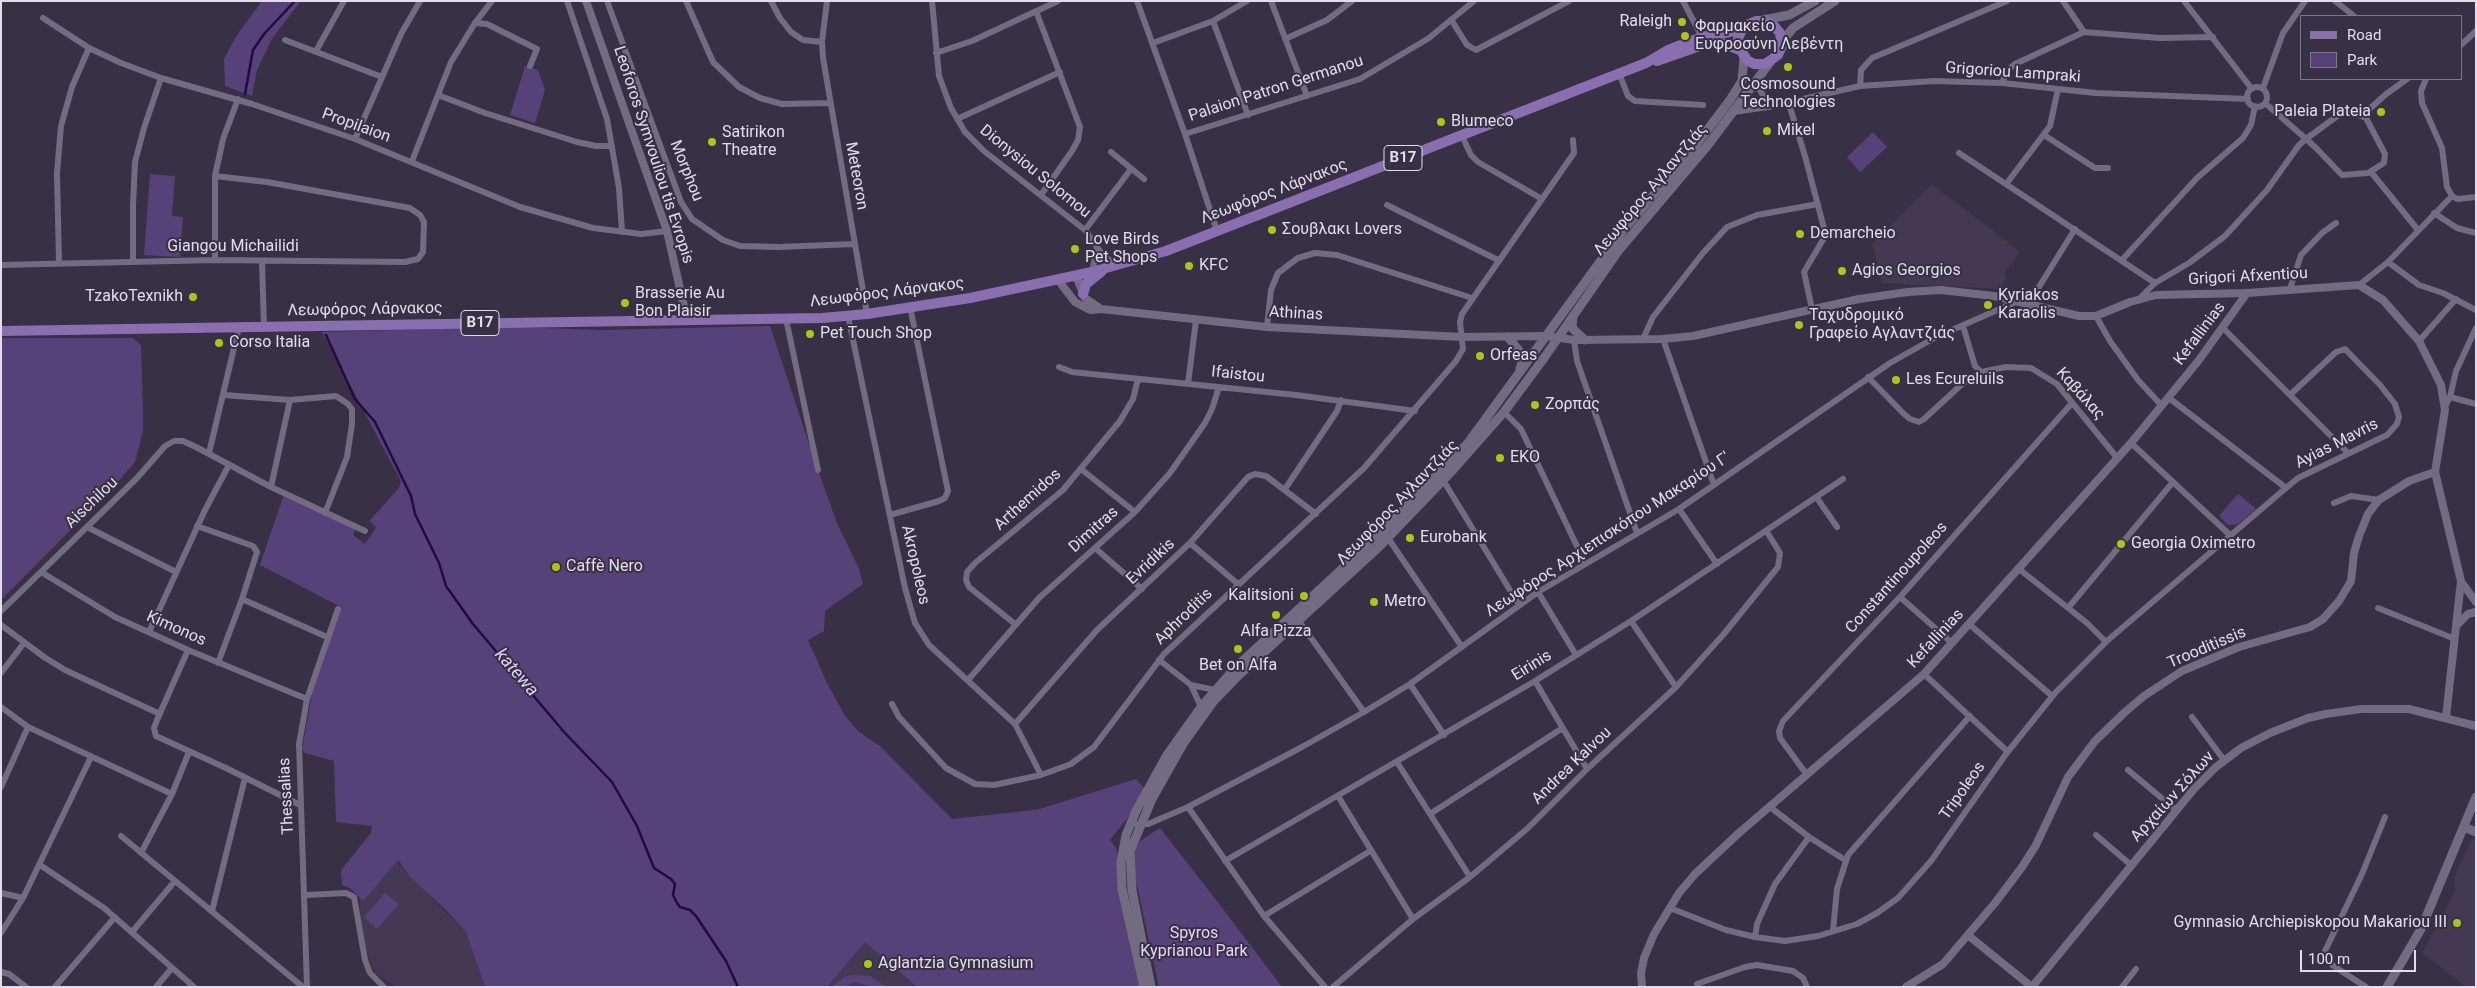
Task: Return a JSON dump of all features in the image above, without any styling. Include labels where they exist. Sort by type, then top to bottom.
[{"type":"main road","name":"Λεωφόρος Λάρνακος","points":[[1646,63],[1668,50],[1702,37],[1743,28],[1753,21],[1789,15],[1815,1]]},
{"type":"main road","points":[[1772,61],[1780,51],[1782,41],[1793,28],[1835,1]]},
{"type":"main road","points":[[1763,20],[1777,28],[1782,41]]},
{"type":"main road","points":[[1741,54],[1738,38],[1743,28]]},
{"type":"main road","name":"Λεωφόρος Λάρνακος","points":[[1,331],[786,319],[867,314],[1058,280],[1159,253],[1619,73],[1708,44],[1722,43],[1758,64],[1772,61]]},
{"type":"main road","name":"Λεωφόρος Αγλαντζιάς","points":[[1144,987],[1124,900],[1121,875],[1122,852],[1130,824],[1151,782],[1201,707],[1215,690],[1251,652],[1334,578],[1440,474],[1468,443],[1624,229],[1690,153],[1730,100],[1742,81],[1741,54]]},
{"type":"main road","name":"Λεωφόρος Αγλαντζιάς","points":[[1151,987],[1134,908],[1129,864],[1130,851],[1140,826],[1183,744],[1213,702],[1237,677],[1388,538],[1504,412],[1630,235],[1708,145],[1772,61]]},
{"type":"main road","points":[[1083,294],[1086,284],[1112,267]]},
{"type":"main road","points":[[1573,316],[1572,328],[1585,340]]},
{"type":"main road","points":[[1508,337],[1518,347],[1522,359],[1518,376]]},
{"type":"main road","points":[[2387,987],[2421,929],[2476,797]]},
{"type":"main road","points":[[2464,828],[2476,832]]},
{"type":"street","points":[[316,51],[344,1]]},
{"type":"street","points":[[355,139],[401,34],[420,1]]},
{"type":"street","points":[[412,162],[451,62],[475,23],[492,1]]},
{"type":"street","points":[[567,1],[604,105],[619,188],[622,232]]},
{"type":"street","name":"Leoforos Symvouliou tis Evropis","points":[[586,1],[667,231],[676,262],[687,320]]},
{"type":"street","name":"Morphou","points":[[608,1],[676,190],[692,219],[723,240],[740,246],[779,247],[854,244]]},
{"type":"street","points":[[686,1],[714,62],[739,87],[760,98],[782,104],[830,103]]},
{"type":"street","points":[[772,1],[780,18],[791,32],[803,40],[822,42]]},
{"type":"street","name":"Meteoron","points":[[827,1],[822,42],[830,103],[867,314]]},
{"type":"street","name":"Dionysiou Solomou","points":[[932,1],[936,53],[944,93],[957,119],[972,140],[984,151],[1084,230],[1112,267]]},
{"type":"street","points":[[936,53],[972,41],[1058,1]]},
{"type":"street","points":[[1137,1],[1185,134],[1217,231]]},
{"type":"street","points":[[1153,43],[1213,22],[1247,1]]},
{"type":"street","points":[[1270,1],[1307,96]]},
{"type":"street","points":[[1286,39],[1327,20],[1352,1]]},
{"type":"street","name":"Palaion Patron Germanou","points":[[1185,134],[1307,96],[1368,74],[1406,54],[1452,21],[1474,1]]},
{"type":"street","points":[[1452,21],[1466,45],[1473,50],[1482,48],[1569,1]]},
{"type":"street","points":[[1683,1],[1702,37]]},
{"type":"street","points":[[1860,86],[1861,70],[1872,58],[2007,1]]},
{"type":"street","points":[[2063,1],[2084,32]]},
{"type":"street","points":[[2184,1],[2214,37],[2252,89]]},
{"type":"street","points":[[2262,88],[2283,33],[2305,1]]},
{"type":"street","points":[[2335,1],[2353,15]]},
{"type":"street","points":[[1036,11],[1076,115],[1080,134],[1072,152],[1040,195]]},
{"type":"street","name":"Propilaion","points":[[43,18],[89,48],[161,78],[238,99],[355,139],[520,207],[593,228],[649,234],[667,231]]},
{"type":"street","points":[[1213,22],[1248,115]]},
{"type":"street","points":[[475,23],[487,24],[536,49],[530,66]]},
{"type":"street","points":[[2462,44],[2476,31]]},
{"type":"street","points":[[2002,83],[2007,71],[2015,64],[2084,32],[2160,38],[2214,37]]},
{"type":"street","points":[[285,40],[382,77]]},
{"type":"street","points":[[59,262],[57,173],[61,126],[72,87],[89,48]]},
{"type":"street","points":[[957,119],[1060,72]]},
{"type":"street","points":[[1619,73],[1628,96],[1635,101],[1703,105]]},
{"type":"street","points":[[133,261],[135,162],[161,78]]},
{"type":"street","points":[[2364,115],[2369,108],[2406,80]]},
{"type":"street","points":[[2426,80],[2422,90],[2422,103],[2442,148],[2447,187],[2456,199],[2476,197]]},
{"type":"street","name":"Grigoriou Lampraki","points":[[1734,112],[1860,86],[1934,81],[2002,83],[2058,89],[2248,99]]},
{"type":"street","points":[[1754,83],[1765,98],[1777,104]]},
{"type":"street","points":[[2255,106],[2248,99],[2248,93],[2252,89],[2262,88]]},
{"type":"street","points":[[2262,88],[2267,95],[2265,103]]},
{"type":"street","points":[[2007,183],[2044,135],[2054,117],[2058,89]]},
{"type":"street","points":[[438,95],[485,113],[577,142],[596,146],[612,146]]},
{"type":"street","points":[[215,260],[215,176],[223,139],[238,99]]},
{"type":"street","points":[[1788,101],[1825,232],[1824,238],[1804,272],[1812,309]]},
{"type":"street","points":[[2255,106],[2265,103]]},
{"type":"street","points":[[2139,299],[2155,283],[2204,253],[2237,224],[2306,139],[2346,111],[2364,115],[2378,138],[2385,159],[2371,172],[2340,174],[2306,139],[2265,103]]},
{"type":"street","points":[[2122,260],[2197,178],[2243,138],[2251,125],[2255,106]]},
{"type":"street","points":[[2044,135],[2095,168],[2108,168]]},
{"type":"street","points":[[1462,136],[1471,155],[1478,162],[1542,199]]},
{"type":"street","name":"Aphroditis","points":[[892,704],[899,717],[946,768],[975,784],[994,785],[1041,775],[1071,764],[1094,747],[1159,660],[1364,468],[1415,411],[1459,356],[1463,350],[1460,318],[1498,260],[1574,153],[1573,140]]},
{"type":"street","points":[[1111,152],[1144,179]]},
{"type":"street","points":[[1960,152],[2155,283]]},
{"type":"street","points":[[1084,230],[1131,169]]},
{"type":"street","points":[[2371,172],[2418,230]]},
{"type":"street","name":"Giangou Michailidi","points":[[1,264],[215,260],[405,262],[421,256],[424,248],[425,228],[420,215],[404,207],[266,182],[215,176]]},
{"type":"street","points":[[2445,407],[2436,371],[2419,341],[2382,300],[2359,285],[2388,262],[2452,196]]},
{"type":"street","points":[[1643,340],[1653,317],[1703,253],[1727,227],[1757,215],[1818,204]]},
{"type":"street","points":[[1387,205],[1498,260]]},
{"type":"street","points":[[2434,213],[2457,228],[2476,233]]},
{"type":"street","points":[[2290,289],[2301,255],[2322,233],[2336,223]]},
{"type":"street","points":[[2029,303],[2075,229]]},
{"type":"street","points":[[1092,272],[1097,248]]},
{"type":"street","points":[[1267,327],[1270,290],[1278,273],[1298,258],[1316,253],[1337,255],[1472,298]]},
{"type":"street","points":[[262,261],[264,327]]},
{"type":"street","points":[[2388,262],[2419,285],[2456,299],[2476,310]]},
{"type":"street","points":[[1076,276],[1083,294],[1090,303],[1101,309]]},
{"type":"street","name":"Athinas","points":[[1058,280],[1080,306],[1090,310],[1101,309],[1267,327],[1462,336],[1546,336],[1574,340],[1663,339],[1719,331],[1812,309],[1889,294],[1941,290],[1985,294],[2029,303],[2067,315],[2096,316]]},
{"type":"street","name":"Grigori Afxentiou","points":[[2096,316],[2139,299],[2156,295],[2247,293],[2359,285]]},
{"type":"street","name":"Kefallinias","points":[[1642,987],[1641,972],[1644,958],[1654,934],[1695,874],[1806,775],[1924,674],[2118,459],[2169,398],[2223,328],[2247,293]]},
{"type":"street","points":[[2419,341],[2456,299]]},
{"type":"street","name":"Λεωφόρος Αρχιεπισκόπου Μακαρίου Γ'","points":[[1130,824],[1140,826],[1160,820],[1188,807],[1294,752],[1364,712],[1410,684],[1538,592],[1679,509],[1868,377],[1913,349],[2018,301]]},
{"type":"street","points":[[890,515],[939,501],[946,498],[948,491],[910,307]]},
{"type":"street","name":"Akropoleos","points":[[848,316],[915,623],[929,645],[1015,724],[1041,775]]},
{"type":"street","points":[[2096,316],[2126,365],[2162,406]]},
{"type":"street","points":[[786,319],[818,470]]},
{"type":"street","points":[[1188,384],[1196,320]]},
{"type":"street","points":[[1964,326],[1975,366],[1981,372]]},
{"type":"street","points":[[209,453],[239,328]]},
{"type":"street","points":[[2223,328],[2348,453]]},
{"type":"street","points":[[2446,717],[2458,624],[2461,581],[2435,472],[2445,407],[2450,397],[2456,371],[2476,328]]},
{"type":"street","points":[[1663,339],[1714,485]]},
{"type":"street","points":[[1574,340],[1577,361],[1637,533]]},
{"type":"street","name":"Ayias Mavris","points":[[2230,535],[2298,478],[2387,435],[2397,424],[2398,417],[2394,404],[2367,370],[2350,353],[2340,350],[2291,394]]},
{"type":"street","name":"Ifaistou","points":[[1058,367],[1072,372],[1341,400],[1415,411]]},
{"type":"street","name":"Καβάλας","points":[[1868,377],[1903,413],[1910,419],[1918,422],[1924,419],[1961,385],[1981,372],[2006,367],[2031,368],[2039,371],[2057,384],[2118,459]]},
{"type":"street","name":"Arthemidos","points":[[1015,624],[969,587],[966,580],[967,572],[975,562],[1063,490],[1120,421],[1133,399],[1138,379]]},
{"type":"street","name":"Dimitras","points":[[968,680],[1039,598],[1135,512],[1170,472],[1196,436],[1212,409],[1219,387]]},
{"type":"street","points":[[224,395],[290,400],[336,396],[345,401],[352,409],[352,424],[347,457],[325,512]]},
{"type":"street","points":[[2450,397],[2476,404]]},
{"type":"street","points":[[2169,398],[2286,488]]},
{"type":"street","points":[[271,487],[290,400]]},
{"type":"street","points":[[1285,488],[1338,411],[1341,400]]},
{"type":"street","name":"Constantinoupoleos","points":[[1806,775],[1780,738],[1780,727],[1900,597],[2072,403]]},
{"type":"street","points":[[1504,412],[1521,429],[1585,563]]},
{"type":"street","name":"Aischilou","points":[[1,611],[137,478],[169,443],[183,441],[271,487],[365,531]]},
{"type":"street","points":[[2131,442],[2230,535]]},
{"type":"street","points":[[149,632],[197,526],[229,464]]},
{"type":"street","points":[[1081,469],[1135,512]]},
{"type":"street","name":"Trooditissis","points":[[1906,987],[1943,964],[1969,936],[2027,860],[2047,825],[2068,777],[2095,741],[2124,712],[2144,696],[2182,671],[2239,647],[2310,627],[2331,611],[2351,580],[2354,554],[2368,514],[2379,500],[2409,481],[2435,472]]},
{"type":"street","name":"Evridikis","points":[[1015,724],[1097,630],[1190,543],[1248,477],[1262,474],[1285,488],[1316,514]]},
{"type":"street","name":"Eirinis","points":[[1226,861],[1535,682],[1767,532],[1843,479]]},
{"type":"street","points":[[1443,480],[1519,605]]},
{"type":"street","points":[[2068,608],[2173,482]]},
{"type":"street","points":[[2334,503],[2351,496],[2379,500]]},
{"type":"street","points":[[1817,498],[1838,527]]},
{"type":"street","points":[[1679,509],[1717,564]]},
{"type":"street","points":[[197,526],[256,549],[256,556],[242,600],[218,663]]},
{"type":"street","points":[[87,527],[176,572]]},
{"type":"street","name":"Andrea Kalvou","points":[[1333,987],[1413,919],[1470,876],[1528,828],[1586,769],[1676,687],[1723,635],[1778,567],[1780,554],[1767,532]]},
{"type":"street","name":"Tripoleos","points":[[1670,908],[1699,921],[1755,938],[1785,941],[1857,924],[1877,913],[1909,887],[1931,861],[2008,752],[2052,696],[2106,642],[2230,535]]},
{"type":"street","points":[[1388,538],[1462,647]]},
{"type":"street","points":[[1190,543],[1238,584]]},
{"type":"street","points":[[1096,548],[1142,589]]},
{"type":"street","points":[[2019,569],[2068,608],[2106,642]]},
{"type":"street","name":"Kimonos","points":[[41,572],[79,596],[149,632],[218,663],[307,699]]},
{"type":"street","points":[[2461,581],[2476,602]]},
{"type":"street","points":[[1538,592],[1576,655]]},
{"type":"street","points":[[1900,597],[1952,643]]},
{"type":"street","points":[[242,600],[327,637]]},
{"type":"street","points":[[2378,608],[2456,639]]},
{"type":"street","name":"Thessalias","points":[[308,987],[306,895],[298,758],[307,699],[327,637],[338,610]]},
{"type":"street","points":[[2458,624],[2468,614],[2476,612]]},
{"type":"street","points":[[1299,621],[1364,712]]},
{"type":"street","points":[[1631,621],[1676,687]]},
{"type":"street","points":[[1969,624],[2052,696]]},
{"type":"street","points":[[1,625],[66,670],[158,717]]},
{"type":"street","points":[[1,673],[24,642]]},
{"type":"street","points":[[188,650],[158,717],[154,728],[156,736],[300,805]]},
{"type":"street","points":[[1159,660],[1191,685],[1215,690]]},
{"type":"street","points":[[1924,674],[2008,752]]},
{"type":"street","points":[[1535,682],[1586,769]]},
{"type":"street","points":[[1410,684],[1444,735]]},
{"type":"street","points":[[1191,685],[1201,707]]},
{"type":"street","points":[[1,707],[28,727],[172,794]]},
{"type":"street","name":"Αρχαίων Σόλων","points":[[2032,987],[2176,810],[2224,760],[2270,733],[2326,714],[2394,708],[2446,717],[2476,726]]},
{"type":"street","points":[[1832,931],[1837,889],[1845,860],[1970,716]]},
{"type":"street","points":[[2192,717],[2224,760]]},
{"type":"street","points":[[1,787],[28,727]]},
{"type":"street","points":[[1430,814],[1561,729]]},
{"type":"street","points":[[141,852],[172,794],[189,752]]},
{"type":"street","points":[[1,933],[23,898],[40,865],[91,757]]},
{"type":"street","points":[[1397,762],[1470,876]]},
{"type":"street","points":[[2128,770],[2176,810]]},
{"type":"street","points":[[212,911],[245,778]]},
{"type":"street","points":[[1338,796],[1413,919]]},
{"type":"street","points":[[1188,807],[1264,916],[1325,987]]},
{"type":"street","points":[[1770,807],[1809,838],[1845,860]]},
{"type":"street","points":[[2366,987],[2332,966],[2325,951],[2362,874],[2385,817]]},
{"type":"street","points":[[2096,835],[2131,865]]},
{"type":"street","points":[[121,836],[303,987]]},
{"type":"street","points":[[1755,938],[1757,924],[1775,884],[1809,838]]},
{"type":"street","points":[[1264,916],[1370,851]]},
{"type":"street","points":[[40,865],[80,890],[115,917],[194,987]]},
{"type":"street","points":[[132,932],[175,881]]},
{"type":"street","points":[[1,893],[23,898]]},
{"type":"street","points":[[306,895],[346,893],[355,899],[365,960],[370,973],[384,987]]},
{"type":"street","points":[[55,987],[115,917]]},
{"type":"street","points":[[1969,936],[2032,987]]},
{"type":"street","points":[[1697,984],[1744,967],[1757,965],[1794,971],[1803,978],[1807,987]]},
{"type":"street","points":[[156,987],[172,968]]},
{"type":"street","points":[[2122,987],[2136,969]]},
{"type":"street","points":[[1,972],[15,977],[26,987]]},
{"type":"shaded area","points":[[1932,184],[2020,252],[2004,273],[2006,276],[2001,289],[1883,283],[1872,244]]},
{"type":"shaded area","points":[[372,825],[397,857],[399,865],[466,932],[485,987],[397,987],[376,974],[369,959],[361,928],[360,897],[350,888],[342,885],[341,870],[371,833]]},
{"type":"shaded area","name":"Gymnasio Archiepiskopou Makariou III","points":[[2472,838],[2476,839],[2476,987],[2466,987],[2422,953],[2455,892],[2455,876]]},
{"type":"shaded area","name":"Aglantzia Gymnasium","points":[[865,941],[916,987],[827,987]]},
{"type":"green space","points":[[262,1],[301,1],[273,37],[257,70],[252,96],[225,86],[224,59],[237,35]]},
{"type":"green space","points":[[525,66],[538,70],[545,90],[535,123],[510,115]]},
{"type":"green space","points":[[1873,132],[1887,147],[1860,172],[1847,157]]},
{"type":"green space","points":[[150,174],[175,176],[172,216],[183,217],[180,257],[144,255]]},
{"type":"green space","points":[[770,326],[815,462],[837,523],[859,569],[863,584],[825,611],[824,631],[808,640],[827,683],[845,716],[859,732],[880,746],[952,819],[1036,810],[1136,779],[1148,792],[1110,840],[1116,848],[1146,987],[917,987],[865,942],[827,987],[485,987],[466,932],[445,909],[411,878],[398,860],[363,901],[350,888],[342,885],[341,870],[371,833],[372,826],[336,822],[334,761],[305,753],[302,749],[314,683],[341,607],[260,565],[284,494],[356,529],[353,535],[365,544],[376,527],[369,521],[399,488],[401,481],[322,332],[510,327],[600,330]]},
{"type":"green space","points":[[1,338],[133,338],[141,345],[143,431],[135,462],[116,484],[1,600]]},
{"type":"green space","points":[[2238,494],[2256,509],[2238,524],[2228,525],[2219,516]]},
{"type":"green space","name":"Spyros Kyprianou Park","points":[[1160,828],[1282,987],[1159,987],[1133,867],[1134,845]]},
{"type":"green space","points":[[385,893],[399,904],[377,929],[364,917]]},
{"type":"green space","points":[[846,976],[870,976],[887,987],[873,987],[855,982],[843,987],[831,987]]},
{"type":"waterway","name":"katewa","points":[[245,94],[253,50],[264,34],[295,1]]},
{"type":"waterway","name":"katewa","points":[[326,335],[355,399],[375,422],[411,496],[415,514],[439,563],[446,586],[473,624],[564,732],[612,782],[637,826],[654,868],[671,879],[675,884],[673,895],[677,903],[680,907],[690,910],[696,916],[726,961],[738,987]]},
{"type":"place","name":"Raleigh","points":[[1682,22]]},
{"type":"place","name":"Φαρμακείο Ευφροσύνη Λεβέντη","points":[[1685,36]]},
{"type":"place","name":"Cosmosound Technologies","points":[[1788,67]]},
{"type":"place","name":"Paleia Plateia","points":[[2381,112]]},
{"type":"place","name":"Blumeco","points":[[1441,122]]},
{"type":"place","name":"Mikel","points":[[1767,131]]},
{"type":"place","name":"Satirikon Theatre","points":[[712,142]]},
{"type":"place","name":"Σουβλακι Lovers","points":[[1272,230]]},
{"type":"place","name":"Demarcheio","points":[[1800,234]]},
{"type":"place","name":"Love Birds Pet Shops","points":[[1075,249]]},
{"type":"place","name":"KFC","points":[[1189,266]]},
{"type":"place","name":"Agios Georgios","points":[[1842,271]]},
{"type":"place","name":"TzakoTexnikh","points":[[193,297]]},
{"type":"place","name":"Brasserie Au Bon Plaisir","points":[[625,303]]},
{"type":"place","name":"Kyriakos Karaolis","points":[[1988,305]]},
{"type":"place","name":"Ταχυδρομικό Γραφείο Αγλαντζιάς","points":[[1799,325]]},
{"type":"place","name":"Pet Touch Shop","points":[[810,334]]},
{"type":"place","name":"Corso Italia","points":[[219,343]]},
{"type":"place","name":"Orfeas","points":[[1480,356]]},
{"type":"place","name":"Les Ecureluils","points":[[1896,380]]},
{"type":"place","name":"Ζορπάς","points":[[1535,405]]},
{"type":"place","name":"EKO","points":[[1500,458]]},
{"type":"place","name":"Eurobank","points":[[1410,538]]},
{"type":"place","name":"Georgia Oximetro","points":[[2121,544]]},
{"type":"place","name":"Caffè Nero","points":[[556,567]]},
{"type":"place","name":"Kalitsioni","points":[[1304,596]]},
{"type":"place","name":"Metro","points":[[1374,602]]},
{"type":"place","name":"Alfa Pizza","points":[[1276,615]]},
{"type":"place","name":"Bet on Alfa","points":[[1238,649]]},
{"type":"place","name":"Gymnasio Archiepiskopou Makariou III","points":[[2457,923]]},
{"type":"place","name":"Aglantzia Gymnasium","points":[[868,964]]}]
